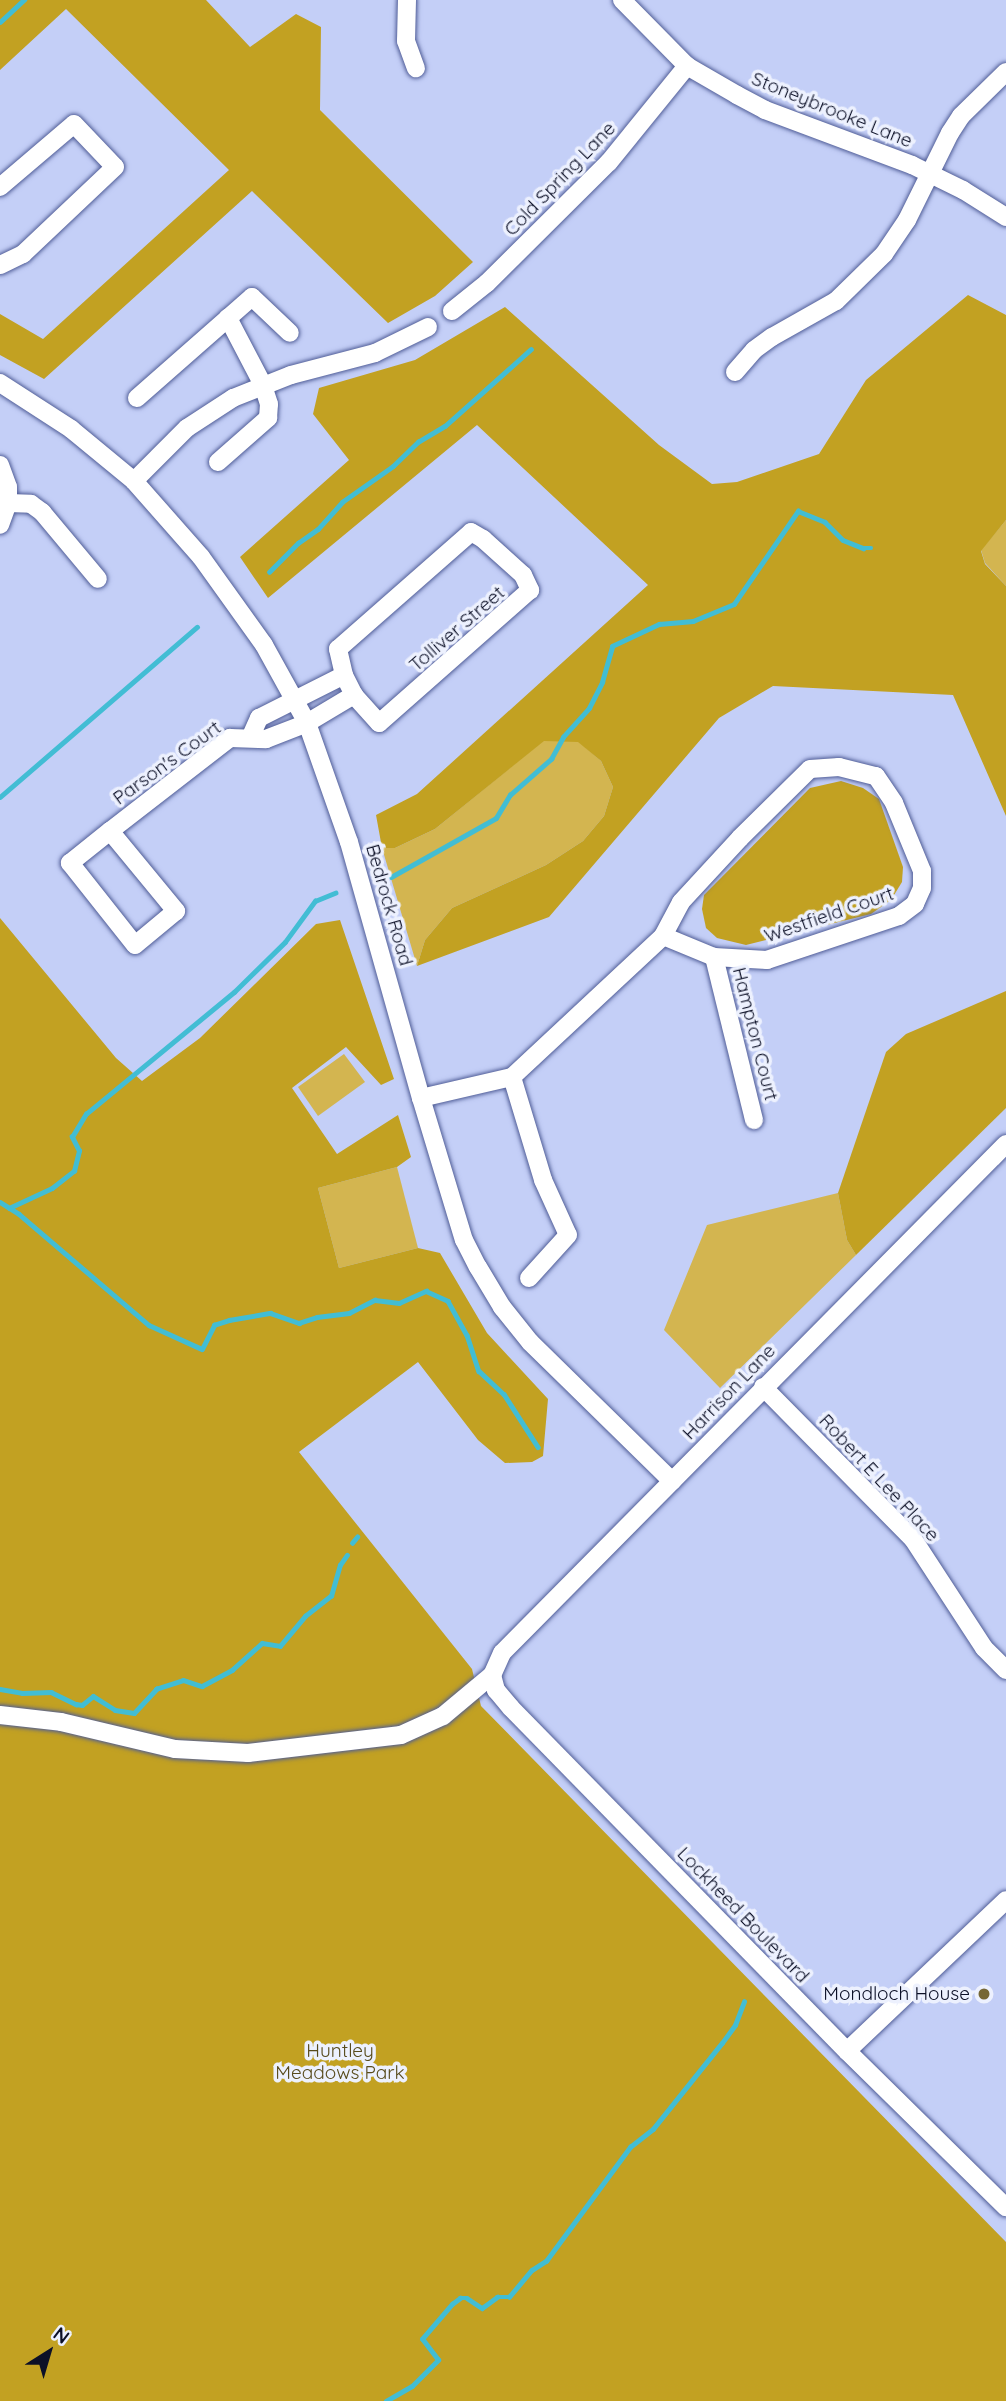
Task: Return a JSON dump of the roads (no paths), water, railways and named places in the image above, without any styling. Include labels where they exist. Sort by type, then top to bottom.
[{"type":"street","points":[[407,0],[404,30],[416,68]]},
{"type":"street","name":"Stoneybrooke Lane","points":[[622,0],[687,66],[765,110],[865,145],[930,174],[1006,217]]},
{"type":"street","name":"Cold Spring Lane","points":[[453,311],[487,283],[609,162],[687,66]]},
{"type":"street","points":[[735,372],[754,350],[772,337],[818,313],[853,286],[895,239],[961,116],[1006,72]]},
{"type":"street","points":[[0,187],[74,124],[115,167],[23,254],[0,265]]},
{"type":"street","points":[[137,398],[253,297],[290,333]]},
{"type":"street","points":[[218,463],[268,418],[269,404],[228,318]]},
{"type":"street","points":[[134,481],[187,428],[222,404],[262,385],[375,353],[428,327]]},
{"type":"street","name":"Bedrock Road","points":[[0,383],[71,429],[134,481],[226,587],[295,699],[307,723],[349,842],[464,1240],[502,1307],[530,1342],[672,1481]]},
{"type":"street","points":[[0,466],[8,486],[8,503],[0,525]]},
{"type":"street","points":[[8,503],[31,504],[42,512],[98,579]]},
{"type":"street","name":"Tolliver Street","points":[[471,532],[483,539],[523,575],[530,590],[524,597],[379,723],[354,695],[344,675],[338,649],[471,532]]},
{"type":"street","points":[[344,675],[259,718],[251,736],[266,739],[307,723],[354,695]]},
{"type":"street","name":"Parson's Court","points":[[110,831],[176,911],[135,945],[70,863],[110,831],[230,738],[251,736]]},
{"type":"street","name":"Westfield Court","points":[[512,1077],[663,936],[681,902],[740,838],[810,769],[839,767],[876,776],[894,803],[922,871],[922,888],[915,904],[899,916],[767,960],[714,957],[663,936]]},
{"type":"street","name":"Hampton Court","points":[[714,957],[754,1120]]},
{"type":"street","points":[[421,1098],[512,1077],[543,1180],[568,1235],[529,1278]]},
{"type":"street","name":"Harrison Lane","points":[[0,1714],[61,1722],[175,1749],[248,1753],[401,1735],[443,1716],[492,1675],[502,1653],[1006,1144]]},
{"type":"street","name":"Robert E Lee Place","points":[[763,1387],[913,1539],[984,1648],[1006,1670]]},
{"type":"street","name":"Lockheed Boulevard","points":[[492,1675],[496,1690],[511,1708],[847,2051],[1006,2207]]},
{"type":"street","points":[[847,2051],[1006,1900]]},
{"type":"waterway","points":[[0,22],[24,0]]},
{"type":"waterway","points":[[269,572],[298,543],[318,529],[342,502],[393,466],[418,442],[445,426],[531,349]]},
{"type":"waterway","points":[[391,877],[496,818],[510,795],[551,759],[563,737],[589,708],[602,682],[612,646],[659,624],[693,621],[734,604],[798,511],[825,522],[843,540],[863,548],[871,548]]},
{"type":"waterway","points":[[0,797],[197,627]]},
{"type":"waterway","points":[[9,1208],[52,1188],[74,1171],[79,1151],[72,1137],[86,1114],[234,992],[285,942],[315,901],[335,893]]},
{"type":"waterway","points":[[0,1202],[19,1214],[149,1325],[202,1349],[214,1325],[229,1320],[270,1313],[299,1323],[317,1317],[349,1313],[375,1300],[399,1303],[426,1291],[448,1301],[467,1335],[479,1371],[504,1394],[538,1447]]},
{"type":"waterway","points":[[352,1543],[357,1537]]},
{"type":"waterway","points":[[0,1689],[22,1693],[51,1692],[82,1705],[93,1696],[115,1710],[134,1713],[156,1689],[183,1680],[202,1686],[232,1670],[262,1643],[280,1646],[305,1616],[331,1596],[340,1565],[347,1555]]},
{"type":"waterway","points":[[386,2401],[412,2386],[438,2360],[422,2339],[452,2304],[460,2298],[467,2298],[482,2308],[497,2297],[509,2297],[532,2270],[546,2261],[630,2147],[653,2129],[722,2043],[735,2025],[744,2002]]},
{"type":"place","name":"Mondloch House","points":[[984,1994]]},
{"type":"park label","name":"Huntley Meadows Park","points":[[340,2062]]}]
